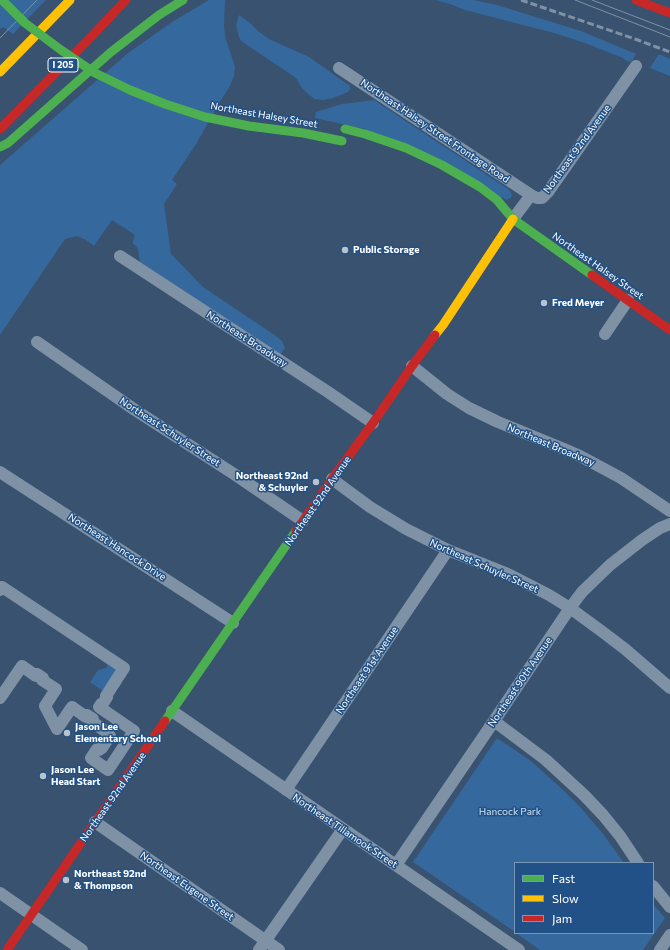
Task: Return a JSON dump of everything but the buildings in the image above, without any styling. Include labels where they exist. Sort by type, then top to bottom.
[{"type":"main road","name":"Northeast Halsey Street","points":[[2,0],[25,23],[72,58],[95,72],[136,92],[165,104],[205,117],[250,126],[303,133],[345,142]]},
{"type":"main road","points":[[0,72],[70,0]]},
{"type":"main road","name":"I 205","points":[[0,129],[126,0]]},
{"type":"main road","points":[[0,147],[8,144],[111,52],[159,15],[183,0]]},
{"type":"main road","points":[[640,2],[670,13]]},
{"type":"main road","points":[[39,18],[56,31]]},
{"type":"main road","points":[[74,44],[107,65]]},
{"type":"main road","name":"Northeast Halsey Street","points":[[342,128],[406,148],[442,165],[480,187],[497,200],[513,219]]},
{"type":"main road","name":"Northeast Halsey Street","points":[[496,212],[513,219],[670,330]]},
{"type":"main road","name":"Northeast 92nd Avenue","points":[[7,950],[303,521],[412,366],[443,325],[513,219]]},
{"type":"street","name":"Northeast 92nd Avenue","points":[[513,219],[531,195],[537,198],[542,198],[548,192],[636,66]]},
{"type":"street","name":"Northeast Halsey Street Frontage Road","points":[[339,68],[531,195]]},
{"type":"street","name":"Northeast Broadway","points":[[120,256],[373,423]]},
{"type":"street","points":[[605,334],[628,300]]},
{"type":"street","name":"Northeast Schuyler Street","points":[[37,342],[134,410],[234,474],[303,521]]},
{"type":"street","name":"Northeast Broadway","points":[[412,366],[447,394],[469,408],[593,463],[621,478],[670,512]]},
{"type":"street","name":"Northeast Hancock Drive","points":[[0,472],[234,623]]},
{"type":"street","name":"Northeast Schuyler Street","points":[[332,480],[370,507],[399,525],[448,550],[508,574],[549,595],[570,608],[625,649],[670,688]]},
{"type":"street","name":"Northeast 90th Avenue","points":[[396,865],[582,592],[610,565],[642,540],[660,528],[670,524]]},
{"type":"street","name":"Northeast 91st Avenue","points":[[286,790],[448,550]]},
{"type":"street","points":[[0,590],[2,587],[124,668],[102,705],[101,704],[99,707],[134,731],[108,770],[90,758],[97,748],[99,750],[102,748],[110,736],[107,734],[108,733],[91,721],[92,719],[87,715],[86,717],[72,707],[57,729],[44,706],[56,690],[42,680],[43,678],[37,674],[36,676],[22,666],[0,698]]},
{"type":"street","name":"Northeast Tillamook Street","points":[[172,712],[519,950]]},
{"type":"street","points":[[494,721],[546,760],[584,795],[620,836],[637,862]]},
{"type":"street","name":"Northeast Eugene Street","points":[[95,822],[262,945],[279,950]]},
{"type":"street","points":[[262,945],[343,829]]},
{"type":"street","points":[[654,887],[670,907]]},
{"type":"street","points":[[0,893],[82,950]]},
{"type":"street","points":[[660,950],[670,935]]},
{"type":"green space","points":[[0,0],[46,0],[13,34],[3,27],[0,29]]},
{"type":"green space","points":[[209,0],[225,0],[225,36],[235,67],[234,76],[230,86],[196,144],[172,180],[177,184],[164,204],[171,254],[203,287],[276,336],[282,341],[285,348],[280,355],[140,262],[138,250],[133,244],[135,235],[112,220],[94,246],[77,236],[65,239],[0,335],[0,165],[128,53],[175,20]]},
{"type":"green space","points":[[436,0],[474,0],[497,5],[581,31],[636,54],[632,61],[629,62],[623,58],[585,43],[554,33],[465,10]]},
{"type":"green space","points":[[239,15],[269,39],[309,57],[350,86],[348,92],[323,100],[315,99],[309,95],[302,88],[296,78],[241,41],[236,25]]},
{"type":"green space","points":[[658,55],[670,59],[670,76],[650,68]]},
{"type":"green space","points":[[374,100],[508,189],[512,196],[510,199],[509,198],[507,200],[365,129],[315,118],[316,112],[342,104]]},
{"type":"green space","points":[[108,664],[117,670],[103,691],[90,682],[98,670],[106,668]]},
{"type":"green space","name":"Hancock Park","points":[[497,738],[531,761],[562,789],[604,835],[623,862],[514,862],[514,931],[413,862]]},
{"type":"green space","points":[[654,905],[665,918],[654,934]]},
{"type":"green space","points":[[517,934],[654,934],[643,950],[540,950]]},
{"type":"tram line","points":[[0,38],[37,0]]},
{"type":"tram line","points":[[575,0],[670,37]]},
{"type":"tram line","points":[[592,0],[670,30]]},
{"type":"railway","points":[[521,0],[670,52]]},
{"type":"traffic: fast","points":[[2,0],[25,23],[61,50],[95,73],[130,90],[165,104],[205,117],[249,126],[303,133],[342,141]]},
{"type":"traffic: fast","points":[[0,147],[8,143],[111,52],[159,15],[183,0]]},
{"type":"traffic: fast","points":[[345,129],[406,148],[442,165],[480,187],[497,200],[513,219],[592,275]]},
{"type":"traffic: fast","points":[[165,721],[296,531]]},
{"type":"traffic: slow","points":[[0,72],[70,0]]},
{"type":"traffic: slow","points":[[435,335],[513,219]]},
{"type":"traffic: jam","points":[[0,129],[126,0]]},
{"type":"traffic: jam","points":[[636,0],[670,13]]},
{"type":"traffic: jam","points":[[592,275],[670,330]]},
{"type":"traffic: jam","points":[[296,531],[435,335]]},
{"type":"traffic: jam","points":[[7,950],[165,721]]},
{"type":"place","name":"Public Storage","points":[[345,250]]},
{"type":"place","name":"Fred Meyer","points":[[544,303]]},
{"type":"place","name":"Northeast 92nd & Schuyler","points":[[316,482]]},
{"type":"place","name":"Jason Lee Elementary School","points":[[67,733]]},
{"type":"place","name":"Jason Lee Head Start","points":[[43,776]]},
{"type":"place","name":"Northeast 92nd & Thompson","points":[[66,880]]}]
